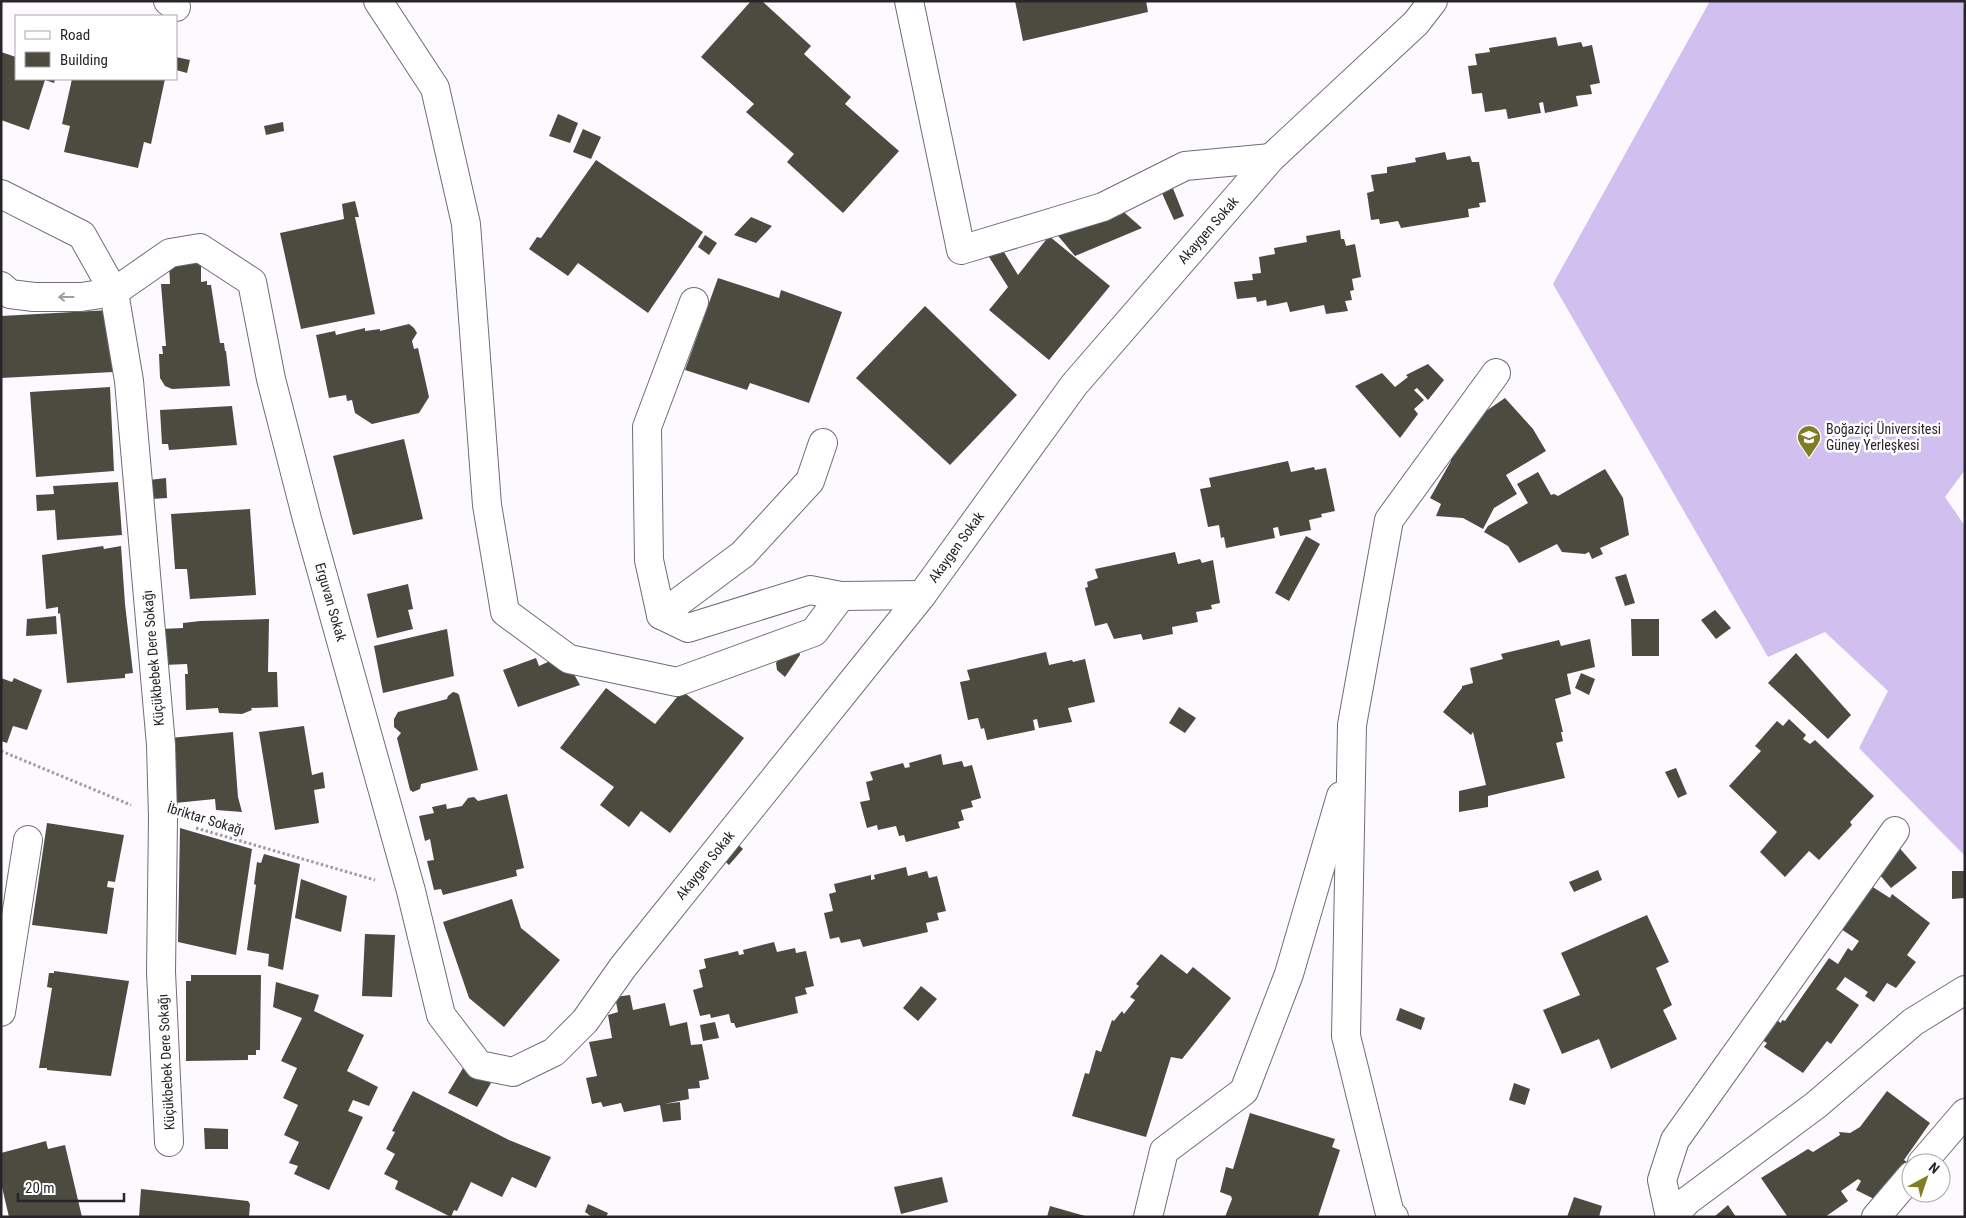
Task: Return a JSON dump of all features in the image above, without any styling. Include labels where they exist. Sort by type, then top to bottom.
[{"type":"street","points":[[378,1],[435,88],[466,224],[486,505],[505,612],[569,659],[677,682],[814,632],[841,596]]},
{"type":"street","points":[[909,1],[961,250],[1103,207],[1184,166],[1271,158]]},
{"type":"street","name":"Akaygen Sokak","points":[[479,1065],[513,1072],[554,1052],[585,1021],[623,967],[922,594],[1074,385],[1271,158],[1416,23],[1433,1]]},
{"type":"street","points":[[1,194],[82,235],[114,292],[81,297],[34,297],[10,294],[1,286]]},
{"type":"street","name":"Erguvan Sokak","points":[[114,292],[170,253],[200,248],[252,282],[271,379],[302,500],[411,891],[442,1015],[479,1065]]},
{"type":"street","name":"Küçükbebek Dere Sokağı","points":[[114,292],[130,401],[161,745],[163,818],[161,972],[170,1142]]},
{"type":"street","points":[[661,615],[649,560],[646,427],[694,302]]},
{"type":"street","points":[[1394,1217],[1390,1214],[1346,1036],[1352,725],[1389,520],[1496,373]]},
{"type":"street","points":[[661,615],[742,554],[810,481],[824,443]]},
{"type":"street","points":[[661,615],[688,628],[810,590],[841,596],[922,594]]},
{"type":"street","points":[[1148,1217],[1164,1151],[1244,1091],[1289,974],[1351,764]]},
{"type":"street","points":[[1672,1217],[1662,1180],[1675,1140],[1895,831]]},
{"type":"street","points":[[1,1012],[28,840]]},
{"type":"street","points":[[1672,1217],[1687,1201],[1816,1105],[1913,1022],[1965,990]]},
{"type":"street","points":[[1931,1153],[1965,1114]]},
{"type":"street","points":[[1876,1217],[1901,1188]]},
{"type":"path","name":"İbriktar Sokağı","points":[[1,751],[163,818],[411,891]]},
{"type":"shaded area","name":"Boğaziçi Üniversitesi Güney Yerleşkesi","points":[[1710,1],[1963,1],[1965,27],[1965,470],[1945,497],[1965,526],[1965,856],[1859,748],[1888,691],[1825,632],[1768,657],[1553,284]]},
{"type":"building","points":[[751,1],[762,1],[811,46],[804,54],[851,97],[845,104],[899,151],[843,213],[787,162],[794,154],[746,112],[754,104],[701,57]]},
{"type":"building","points":[[1015,1],[1146,1],[1148,12],[1023,41]]},
{"type":"building","points":[[1556,37],[1558,46],[1581,42],[1583,47],[1592,45],[1600,83],[1590,85],[1592,94],[1576,96],[1578,106],[1545,113],[1543,102],[1539,103],[1541,113],[1508,119],[1506,109],[1485,112],[1482,93],[1472,94],[1468,66],[1477,65],[1475,54],[1490,52],[1489,48]]},
{"type":"building","points":[[1,52],[15,57],[15,80],[45,80],[29,130],[1,120]]},
{"type":"building","points":[[178,57],[190,60],[187,73],[178,71]]},
{"type":"building","points":[[72,80],[165,80],[151,144],[144,142],[138,168],[64,152],[70,126],[62,124]]},
{"type":"building","points":[[558,114],[578,123],[570,143],[549,136]]},
{"type":"building","points":[[283,122],[284,131],[266,135],[264,126]]},
{"type":"building","points":[[583,129],[601,137],[591,159],[573,152]]},
{"type":"building","points":[[1445,152],[1447,160],[1470,156],[1472,162],[1479,162],[1486,202],[1479,203],[1480,207],[1468,209],[1469,217],[1401,228],[1398,221],[1380,224],[1379,219],[1371,220],[1367,193],[1374,191],[1371,175],[1387,173],[1387,167],[1416,162],[1415,158]]},
{"type":"building","points":[[596,160],[703,232],[648,313],[578,263],[568,276],[529,249],[537,237],[541,238]]},
{"type":"building","points":[[1172,186],[1184,216],[1174,220],[1161,191]]},
{"type":"building","points":[[355,201],[359,217],[355,217],[375,314],[301,329],[280,233],[344,219],[342,204]]},
{"type":"building","points":[[1118,207],[1142,228],[1075,256],[1054,231]]},
{"type":"building","points":[[751,217],[772,226],[756,243],[734,235]]},
{"type":"building","points":[[1340,230],[1341,239],[1344,239],[1346,246],[1355,244],[1361,277],[1352,279],[1354,290],[1350,291],[1352,300],[1345,301],[1348,311],[1326,314],[1324,305],[1290,312],[1287,302],[1267,306],[1266,300],[1257,302],[1256,297],[1237,299],[1234,282],[1253,280],[1252,274],[1261,273],[1259,257],[1275,254],[1274,248],[1307,242],[1306,236]]},
{"type":"building","points":[[705,235],[717,243],[709,255],[698,247]]},
{"type":"building","points":[[1049,236],[1110,286],[1049,360],[989,310],[1008,287],[984,249],[999,244],[1018,275]]},
{"type":"building","points":[[195,255],[194,263],[201,263],[201,282],[207,281],[207,285],[211,285],[220,343],[224,343],[226,351],[230,386],[172,389],[165,386],[160,378],[159,354],[163,354],[162,346],[166,346],[161,284],[170,284],[169,263]]},
{"type":"building","points":[[718,278],[779,298],[781,290],[842,312],[809,403],[750,383],[747,390],[685,370]]},
{"type":"building","points":[[925,306],[1017,395],[950,465],[856,378]]},
{"type":"building","points":[[110,310],[113,372],[1,378],[1,316]]},
{"type":"building","points":[[409,324],[417,333],[412,341],[414,349],[418,348],[429,397],[419,413],[372,424],[355,413],[352,400],[347,401],[346,395],[329,398],[316,335],[335,331],[336,335],[365,328],[365,331],[380,329],[380,331]]},
{"type":"building","points":[[1428,364],[1444,380],[1428,400],[1417,388],[1414,390],[1424,400],[1414,409],[1418,414],[1400,438],[1355,386],[1382,373],[1395,387],[1408,377],[1406,375]]},
{"type":"building","points":[[110,387],[114,471],[36,477],[30,392]]},
{"type":"building","points":[[1505,398],[1533,429],[1546,451],[1506,475],[1517,494],[1494,508],[1483,529],[1463,518],[1436,516],[1441,504],[1430,498],[1451,461],[1447,453],[1472,423]]},
{"type":"building","points":[[232,406],[237,445],[169,450],[168,444],[162,444],[160,410]]},
{"type":"building","points":[[404,439],[423,519],[353,535],[333,456]]},
{"type":"building","points":[[1288,461],[1291,472],[1314,467],[1315,470],[1326,468],[1335,511],[1321,514],[1322,517],[1309,520],[1311,530],[1280,536],[1278,527],[1273,528],[1275,538],[1226,548],[1224,537],[1221,538],[1219,525],[1208,527],[1200,489],[1211,487],[1209,478]]},
{"type":"building","points":[[1605,469],[1623,498],[1629,535],[1600,548],[1603,554],[1592,559],[1589,552],[1585,554],[1562,552],[1557,544],[1519,563],[1508,546],[1484,532],[1488,526],[1528,503],[1517,484],[1538,472],[1551,495],[1558,496]]},
{"type":"building","points":[[166,478],[167,498],[151,499],[149,480]]},
{"type":"building","points":[[118,482],[122,535],[57,540],[55,510],[37,511],[36,495],[54,494],[53,486]]},
{"type":"building","points":[[250,509],[256,595],[190,599],[187,569],[175,569],[171,514]]},
{"type":"building","points":[[1306,536],[1320,544],[1289,601],[1275,593]]},
{"type":"building","points":[[103,546],[104,549],[121,546],[133,673],[125,674],[125,678],[67,683],[60,613],[58,614],[58,607],[46,609],[42,555]]},
{"type":"building","points":[[1175,552],[1178,564],[1200,559],[1202,563],[1213,560],[1220,603],[1211,605],[1212,609],[1196,612],[1198,622],[1172,627],[1173,634],[1143,640],[1141,634],[1114,639],[1107,623],[1095,626],[1085,588],[1088,587],[1087,582],[1098,578],[1095,569]]},
{"type":"building","points":[[1626,574],[1635,603],[1625,606],[1615,577]]},
{"type":"building","points":[[408,584],[413,609],[408,610],[413,629],[377,638],[367,594]]},
{"type":"building","points":[[1715,610],[1731,628],[1716,639],[1701,620]]},
{"type":"building","points":[[56,616],[57,634],[26,636],[27,619]]},
{"type":"building","points":[[269,619],[268,672],[277,672],[278,707],[251,708],[252,710],[242,714],[219,713],[218,708],[186,710],[185,674],[188,674],[187,664],[163,665],[161,629],[183,628],[183,623],[200,621]]},
{"type":"building","points":[[1631,619],[1659,619],[1659,656],[1632,656]]},
{"type":"building","points":[[447,629],[454,676],[383,693],[374,646]]},
{"type":"building","points":[[1590,639],[1595,667],[1567,674],[1571,694],[1555,699],[1563,732],[1561,732],[1563,741],[1556,743],[1565,778],[1488,796],[1488,807],[1459,812],[1459,791],[1486,785],[1473,732],[1471,735],[1443,712],[1462,686],[1473,683],[1470,668],[1503,659],[1501,654],[1559,640],[1561,646]]},
{"type":"building","points":[[799,650],[800,655],[785,677],[777,670],[776,663],[780,657]]},
{"type":"building","points":[[1046,652],[1049,665],[1085,659],[1095,702],[1068,708],[1072,722],[1039,728],[1037,719],[1033,720],[1035,730],[987,740],[984,728],[981,729],[978,718],[968,720],[960,682],[970,680],[967,670]]},
{"type":"building","points":[[1796,653],[1851,715],[1828,739],[1768,683]]},
{"type":"building","points":[[564,656],[580,685],[518,707],[503,670],[536,658],[539,666]]},
{"type":"building","points":[[1581,673],[1595,679],[1589,695],[1575,688]]},
{"type":"building","points":[[1,678],[12,682],[14,678],[42,690],[27,730],[13,726],[7,743],[1,741]]},
{"type":"building","points":[[606,688],[655,724],[682,691],[744,738],[670,833],[641,811],[629,827],[600,805],[614,787],[560,748]]},
{"type":"building","points":[[453,692],[459,695],[478,770],[421,784],[420,789],[413,792],[410,790],[397,738],[401,733],[394,727],[394,719],[398,712],[447,699]]},
{"type":"building","points":[[1179,707],[1196,718],[1185,733],[1169,723]]},
{"type":"building","points":[[1789,719],[1806,735],[1803,739],[1810,744],[1815,740],[1874,796],[1850,822],[1852,825],[1819,860],[1809,851],[1785,877],[1760,852],[1777,832],[1729,786],[1761,751],[1755,746],[1777,721],[1783,726]]},
{"type":"building","points":[[304,726],[312,775],[323,772],[325,788],[314,790],[319,823],[275,830],[259,732]]},
{"type":"building","points":[[233,732],[238,797],[242,812],[216,810],[215,799],[175,803],[170,738]]},
{"type":"building","points":[[941,754],[943,765],[962,761],[964,767],[972,765],[981,798],[971,801],[973,807],[961,810],[964,820],[958,822],[960,828],[906,842],[904,835],[899,836],[896,826],[878,830],[877,825],[867,828],[860,802],[870,800],[866,782],[873,780],[870,772],[903,763],[905,768],[910,767],[909,763]]},
{"type":"building","points":[[1676,768],[1687,794],[1678,798],[1665,772]]},
{"type":"building","points":[[507,794],[524,868],[516,870],[517,876],[443,895],[441,889],[434,890],[427,861],[434,860],[430,839],[425,841],[419,816],[434,813],[432,807],[446,804],[447,809],[462,806],[468,798],[474,797],[478,801]]},
{"type":"building","points":[[47,823],[124,835],[115,882],[108,881],[107,887],[114,888],[107,934],[32,925]]},
{"type":"building","points":[[180,828],[252,849],[236,955],[178,942]]},
{"type":"building","points":[[731,838],[743,849],[729,865],[717,854]]},
{"type":"building","points":[[1896,844],[1917,868],[1891,888],[1873,867]]},
{"type":"building","points":[[264,854],[300,864],[283,970],[268,966],[269,954],[247,950],[256,885],[254,884],[257,862],[261,863]]},
{"type":"building","points":[[906,867],[908,876],[927,871],[929,878],[937,876],[946,911],[937,913],[939,920],[926,923],[928,932],[863,947],[860,939],[841,943],[839,937],[830,939],[824,913],[833,911],[829,894],[836,892],[834,884],[871,875],[871,880],[875,879],[874,875]]},
{"type":"building","points":[[1598,870],[1602,880],[1574,892],[1569,882]]},
{"type":"building","points":[[1952,871],[1965,871],[1965,898],[1952,899]]},
{"type":"building","points":[[301,879],[347,896],[341,932],[295,918]]},
{"type":"building","points":[[1868,884],[1890,898],[1892,894],[1930,923],[1907,955],[1916,962],[1896,988],[1887,983],[1874,1002],[1865,996],[1868,992],[1845,977],[1836,989],[1859,1005],[1831,1044],[1827,1041],[1803,1073],[1764,1047],[1767,1043],[1752,1034],[1767,1014],[1781,1023],[1782,1020],[1785,1021],[1829,958],[1838,964],[1848,948],[1852,951],[1859,941],[1838,927]]},
{"type":"building","points":[[512,899],[521,928],[560,960],[504,1027],[469,998],[443,922]]},
{"type":"building","points":[[1647,915],[1669,962],[1656,968],[1672,1005],[1663,1010],[1677,1039],[1611,1069],[1599,1039],[1562,1054],[1543,1010],[1580,995],[1561,953]]},
{"type":"building","points":[[365,934],[395,935],[392,997],[362,996]]},
{"type":"building","points":[[774,942],[777,952],[795,948],[796,953],[806,951],[814,986],[805,988],[807,994],[795,997],[798,1013],[736,1028],[734,1023],[731,1023],[729,1014],[711,1018],[710,1014],[700,1016],[693,990],[703,987],[699,970],[706,968],[704,959],[738,951],[739,955],[744,954],[743,950]]},
{"type":"building","points":[[1161,954],[1187,974],[1193,967],[1231,998],[1182,1059],[1171,1057],[1146,1137],[1072,1116],[1085,1073],[1089,1074],[1096,1050],[1101,1052],[1112,1020],[1114,1021],[1122,1011],[1124,1014],[1135,1000],[1130,997],[1139,986],[1136,984]]},
{"type":"building","points":[[54,971],[129,981],[111,1076],[39,1068],[52,988],[47,987],[49,973],[54,973]]},
{"type":"building","points":[[191,975],[261,975],[260,1050],[256,1050],[256,1055],[248,1055],[248,1060],[186,1061],[186,981],[191,981]]},
{"type":"building","points":[[276,982],[319,995],[314,1011],[364,1035],[347,1071],[378,1087],[369,1106],[353,1100],[348,1111],[363,1117],[329,1190],[294,1174],[298,1166],[289,1163],[299,1142],[284,1135],[298,1105],[283,1098],[297,1068],[281,1061],[302,1018],[273,1007]]},
{"type":"building","points":[[921,986],[937,999],[918,1021],[903,1008]]},
{"type":"building","points":[[630,995],[633,1010],[665,1003],[670,1026],[687,1022],[691,1045],[702,1044],[709,1079],[699,1081],[700,1088],[688,1089],[689,1099],[664,1104],[680,1102],[681,1120],[663,1122],[660,1105],[624,1112],[621,1103],[603,1107],[601,1102],[592,1104],[586,1078],[597,1076],[589,1042],[612,1038],[608,1015],[618,1012],[615,997]]},
{"type":"building","points":[[1400,1008],[1425,1018],[1421,1030],[1396,1020]]},
{"type":"building","points":[[715,1022],[719,1038],[703,1041],[700,1025]]},
{"type":"building","points":[[463,1068],[491,1083],[477,1107],[448,1093]]},
{"type":"building","points":[[1514,1083],[1530,1089],[1525,1105],[1509,1100]]},
{"type":"building","points":[[413,1091],[509,1140],[551,1157],[536,1188],[512,1177],[502,1197],[471,1182],[457,1211],[454,1210],[451,1217],[395,1189],[398,1181],[384,1174],[395,1154],[386,1149],[395,1132],[392,1131]]},
{"type":"building","points":[[1887,1091],[1930,1123],[1909,1153],[1901,1153],[1901,1169],[1876,1200],[1856,1190],[1861,1181],[1858,1179],[1841,1191],[1848,1201],[1825,1217],[1786,1217],[1761,1178],[1808,1149],[1813,1152],[1840,1135],[1839,1132],[1850,1133],[1860,1127]]},
{"type":"building","points":[[1250,1113],[1335,1139],[1332,1147],[1340,1150],[1318,1217],[1225,1217],[1232,1199],[1231,1196],[1220,1192],[1226,1167],[1233,1169]]},
{"type":"building","points":[[204,1128],[228,1129],[228,1149],[205,1149]]},
{"type":"building","points":[[46,1141],[48,1149],[65,1145],[82,1217],[9,1217],[1,1183],[1,1153]]},
{"type":"building","points":[[942,1177],[948,1202],[901,1214],[894,1187]]},
{"type":"building","points":[[141,1189],[248,1201],[250,1204],[249,1217],[139,1217]]},
{"type":"building","points":[[1574,1197],[1602,1206],[1599,1217],[1567,1217]]},
{"type":"building","points":[[588,1204],[608,1213],[606,1217],[592,1217],[585,1212]]},
{"type":"building","points":[[1728,1205],[1736,1217],[1714,1217]]},
{"type":"building","points":[[1050,1206],[1085,1216],[1085,1217],[1047,1217]]},
{"type":"place","name":"Boğaziçi Üniversitesi Güney Yerleşkesi","points":[[1809,458]]}]
